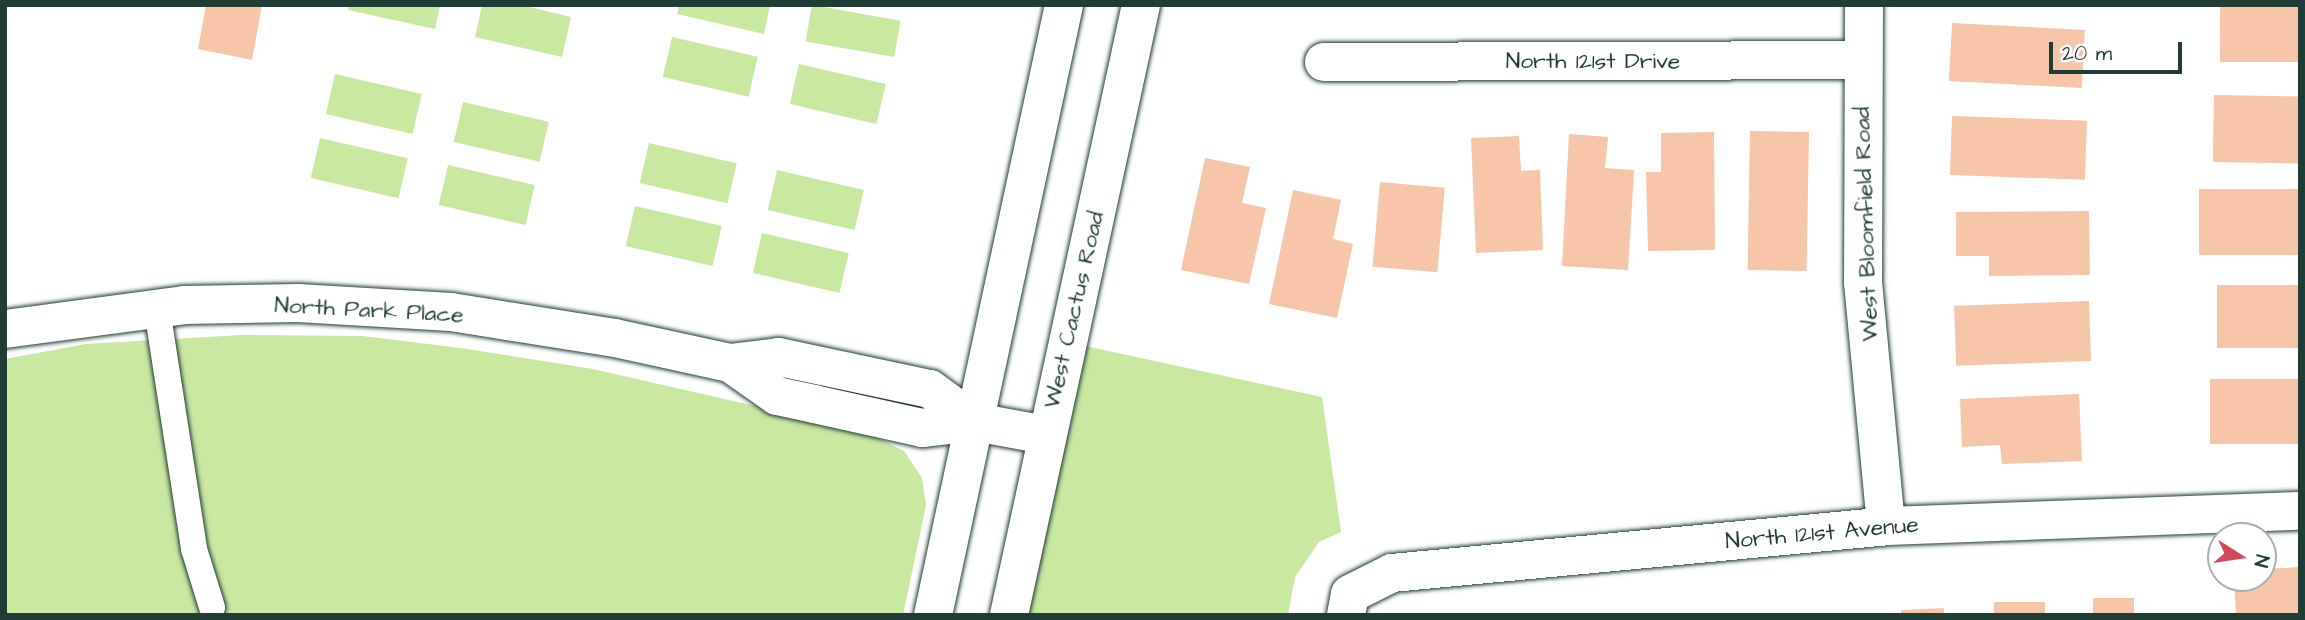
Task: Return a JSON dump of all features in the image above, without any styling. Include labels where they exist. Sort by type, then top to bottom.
[{"type":"street","points":[[933,615],[1065,5]]},
{"type":"street","name":"West Cactus Road","points":[[1009,615],[1141,5]]},
{"type":"street","name":"West Bloomfield Road","points":[[1864,5],[1863,282],[1886,526]]},
{"type":"street","name":"North 121st Drive","points":[[1324,62],[1862,60]]},
{"type":"street","name":"North Park Place","points":[[5,330],[157,309],[298,303],[451,312],[615,338],[730,363],[779,356],[930,388],[975,422],[1046,435]]},
{"type":"street","name":"North 121st Avenue","points":[[1348,604],[1392,573],[1886,526],[2300,511]]},
{"type":"lane","points":[[157,309],[194,549],[212,607]]},
{"type":"green space","points":[[349,5],[440,5],[435,29],[348,10]]},
{"type":"green space","points":[[482,5],[521,5],[571,17],[562,57],[475,37]]},
{"type":"green space","points":[[679,5],[770,5],[764,34],[677,14]]},
{"type":"green space","points":[[812,5],[901,21],[894,57],[806,41]]},
{"type":"green space","points":[[672,37],[758,57],[749,97],[663,77]]},
{"type":"green space","points":[[799,64],[886,84],[876,124],[790,104]]},
{"type":"green space","points":[[335,74],[422,94],[412,134],[326,114]]},
{"type":"green space","points":[[463,102],[549,122],[540,162],[454,142]]},
{"type":"green space","points":[[320,138],[408,158],[398,198],[311,178]]},
{"type":"green space","points":[[649,143],[737,163],[727,203],[640,183]]},
{"type":"green space","points":[[448,165],[535,185],[525,225],[439,205]]},
{"type":"green space","points":[[777,170],[864,190],[854,230],[768,210]]},
{"type":"green space","points":[[635,206],[722,226],[712,266],[626,246]]},
{"type":"green space","points":[[762,233],[849,253],[839,293],[753,273]]},
{"type":"green space","points":[[242,335],[362,336],[461,348],[593,369],[861,430],[904,451],[922,478],[926,505],[903,615],[5,615],[5,359],[86,344]]},
{"type":"green space","points":[[1085,346],[1322,397],[1341,532],[1319,542],[1295,577],[1288,615],[1027,615]]},
{"type":"building","points":[[206,5],[262,5],[252,60],[198,49]]},
{"type":"building","points":[[2220,5],[2300,5],[2300,62],[2220,62]]},
{"type":"building","points":[[1952,23],[2085,30],[2082,88],[1949,81]]},
{"type":"building","points":[[2214,95],[2300,97],[2299,163],[2213,162]]},
{"type":"building","points":[[1952,116],[2087,121],[2085,180],[1950,175]]},
{"type":"building","points":[[1750,131],[1809,132],[1807,271],[1748,270]]},
{"type":"building","points":[[1714,132],[1715,250],[1648,251],[1646,172],[1661,172],[1661,133]]},
{"type":"building","points":[[1569,134],[1608,137],[1605,168],[1634,170],[1628,270],[1562,266]]},
{"type":"building","points":[[1519,136],[1521,171],[1540,170],[1543,250],[1476,253],[1471,138]]},
{"type":"building","points":[[1205,158],[1250,167],[1242,203],[1266,208],[1249,284],[1181,270]]},
{"type":"building","points":[[1380,182],[1445,188],[1437,272],[1373,267]]},
{"type":"building","points":[[2199,189],[2300,189],[2300,255],[2199,255]]},
{"type":"building","points":[[1293,190],[1341,200],[1333,239],[1353,244],[1337,318],[1269,304]]},
{"type":"building","points":[[2089,211],[2090,275],[1989,276],[1989,256],[1956,256],[1956,212]]},
{"type":"building","points":[[2217,285],[2300,285],[2300,348],[2217,348]]},
{"type":"building","points":[[2089,301],[2091,361],[1956,366],[1954,306]]},
{"type":"building","points":[[2210,379],[2300,379],[2300,444],[2210,444]]},
{"type":"building","points":[[2079,394],[2082,461],[2002,464],[2000,445],[1962,447],[1960,399]]},
{"type":"building","points":[[2300,567],[2300,615],[2236,615],[2235,592],[2277,592],[2277,568]]},
{"type":"building","points":[[2093,598],[2134,598],[2134,615],[2093,615]]},
{"type":"building","points":[[1994,602],[2045,602],[2045,615],[1994,615]]},
{"type":"building","points":[[1944,608],[1944,615],[1901,615],[1901,610]]}]
